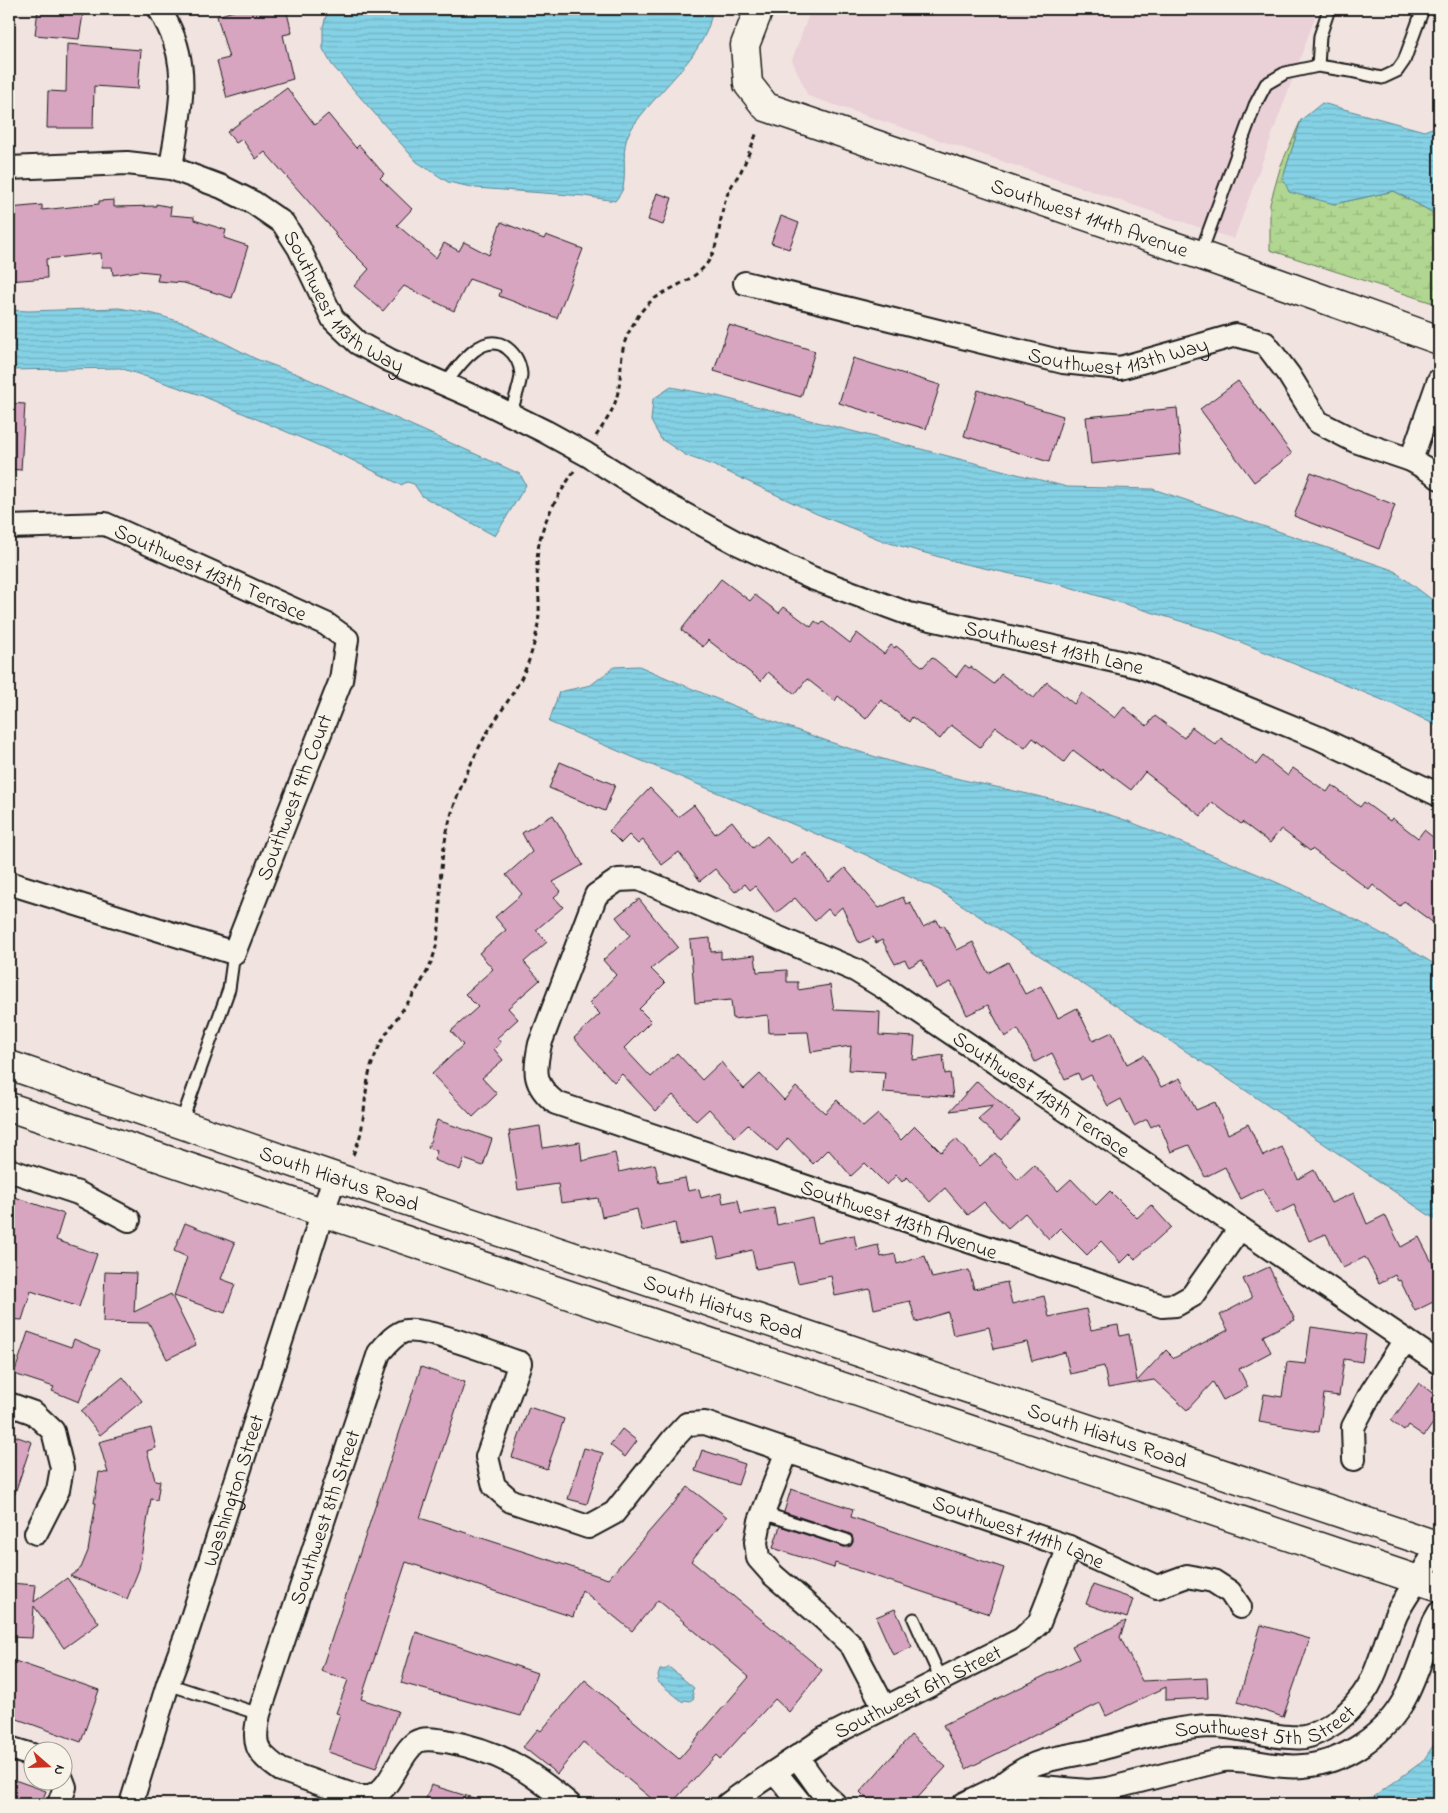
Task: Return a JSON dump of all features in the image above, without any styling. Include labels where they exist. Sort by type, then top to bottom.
[{"type":"main road","name":"Southwest 114th Avenue","points":[[759,9],[745,45],[748,84],[766,107],[1200,255],[1439,340]]},
{"type":"main road","name":"South Hiatus Road","points":[[9,1065],[335,1177],[1439,1545]]},
{"type":"main road","name":"South Hiatus Road","points":[[9,1107],[1429,1583]]},
{"type":"street","points":[[160,10],[175,38],[182,64],[183,90],[171,168]]},
{"type":"street","name":"Southwest 113th Way","points":[[9,168],[127,163],[171,168],[222,187],[254,203],[283,223],[299,248],[333,319],[358,343],[389,360],[445,384],[546,432],[586,454],[667,505]]},
{"type":"street","name":"Southwest 113th Way","points":[[745,284],[1072,364],[1120,368],[1236,335],[1265,343],[1289,375],[1318,422],[1355,441],[1437,468]]},
{"type":"street","points":[[1411,460],[1439,380]]},
{"type":"street","name":"Southwest 113th Lane","points":[[667,505],[737,543],[812,578],[909,614],[1141,668],[1319,738],[1439,795]]},
{"type":"street","name":"Southwest 113th Terrace","points":[[9,527],[105,524],[326,624],[347,639]]},
{"type":"street","name":"Southwest 9th Court","points":[[234,953],[341,680],[347,639]]},
{"type":"street","name":"Southwest 113th Terrace","points":[[537,1080],[536,1062],[540,1044],[596,895],[618,880],[639,880],[855,970],[891,992],[1439,1363]]},
{"type":"street","points":[[9,883],[234,953]]},
{"type":"street","name":"Southwest 113th Avenue","points":[[537,1080],[544,1093],[556,1103],[1162,1306],[1176,1304],[1192,1296],[1240,1228]]},
{"type":"street","points":[[9,1170],[78,1193],[128,1220]]},
{"type":"street","name":"Washington Street","points":[[131,1804],[168,1684],[187,1632],[335,1177]]},
{"type":"street","name":"Southwest 111th Lane","points":[[404,1331],[425,1331],[520,1363],[487,1457],[494,1486],[512,1501],[588,1527],[614,1513],[687,1424],[705,1423],[1069,1546],[1157,1586],[1187,1576],[1213,1581],[1230,1592],[1240,1608]]},
{"type":"street","name":"Southwest 8th Street","points":[[404,1331],[390,1340],[379,1354],[259,1714],[254,1737],[260,1751],[270,1763],[281,1770],[358,1797],[370,1796],[378,1792],[387,1783],[403,1756],[417,1742],[430,1738],[482,1749],[512,1761],[569,1804]]},
{"type":"street","points":[[1354,1459],[1353,1427],[1372,1392],[1405,1340]]},
{"type":"street","points":[[9,1404],[34,1412],[53,1431],[62,1468],[58,1490],[36,1533]]},
{"type":"street","points":[[787,1451],[763,1513],[756,1542],[758,1558],[773,1575],[852,1646],[884,1707]]},
{"type":"street","name":"Southwest 5th Street","points":[[964,1804],[999,1787],[1018,1772],[1040,1761],[1084,1753],[1162,1732],[1211,1726],[1237,1728],[1273,1736],[1305,1737],[1328,1727],[1349,1712],[1370,1686],[1381,1661],[1397,1614],[1429,1583],[1439,1545]]},
{"type":"street","name":"Southwest 6th Street","points":[[728,1804],[757,1782],[797,1758],[824,1738],[1022,1639],[1039,1623],[1069,1546]]},
{"type":"street","name":"Southwest 5th Street","points":[[999,1787],[1030,1786],[1088,1791],[1108,1789],[1223,1760],[1237,1759],[1287,1766],[1304,1766],[1344,1755],[1377,1733],[1400,1708],[1407,1696],[1439,1613]]},
{"type":"street","points":[[9,1748],[22,1752]]},
{"type":"street","points":[[797,1758],[822,1792],[835,1804]]},
{"type":"street","points":[[775,1772],[801,1804]]},
{"type":"street","points":[[59,1804],[64,1790]]},
{"type":"lane","points":[[1318,66],[1320,36],[1330,9]]},
{"type":"lane","points":[[1200,255],[1255,105],[1266,84],[1285,73],[1318,66],[1350,70],[1382,78],[1397,71],[1404,61],[1423,9]]},
{"type":"lane","points":[[445,384],[466,356],[486,344],[503,344],[516,354],[521,374],[510,415]]},
{"type":"lane","points":[[181,1123],[229,989],[234,953]]},
{"type":"lane","points":[[763,1513],[846,1540]]},
{"type":"lane","points":[[914,1619],[941,1679]]},
{"type":"lane","points":[[168,1684],[259,1714]]},
{"type":"path","points":[[352,1154],[362,1127],[366,1082],[375,1055],[396,1020],[416,994],[427,973],[435,951],[442,868],[453,809],[474,756],[514,694],[530,655],[539,615],[538,550],[543,528],[550,510],[586,454],[617,396],[622,356],[627,335],[647,305],[660,295],[692,278],[713,254],[718,241],[720,222],[729,191],[741,170],[757,132]]},
{"type":"shaded area","points":[[811,9],[1318,9],[1234,239],[808,96],[792,60]]},
{"type":"green space","points":[[1301,120],[1283,178],[1334,204],[1394,191],[1439,216],[1439,305],[1270,250],[1270,204],[1281,165]]},
{"type":"water","points":[[328,9],[712,9],[709,25],[702,41],[630,131],[624,151],[623,188],[615,201],[584,196],[476,188],[448,182],[417,162],[332,65],[323,49],[323,27]]},
{"type":"water","points":[[1322,103],[1424,131],[1435,127],[1439,115],[1439,216],[1394,191],[1334,204],[1289,192],[1283,178],[1301,120]]},
{"type":"water","points":[[119,308],[154,314],[188,324],[256,359],[297,374],[520,474],[526,485],[495,536],[422,496],[414,484],[407,482],[401,485],[348,458],[198,394],[120,368],[9,370],[9,310]]},
{"type":"water","points":[[671,387],[717,396],[1067,487],[1153,489],[1393,570],[1439,605],[1439,727],[1402,708],[1216,632],[1066,586],[961,563],[886,542],[817,514],[715,466],[687,456],[661,439],[651,421],[653,399]]},
{"type":"water","points":[[639,666],[775,722],[844,747],[914,768],[1083,807],[1127,821],[1316,900],[1379,932],[1439,967],[1439,1222],[1239,1086],[939,890],[864,854],[549,722],[559,692],[591,685],[614,667]]},
{"type":"water","points":[[669,1667],[694,1688],[692,1691],[694,1698],[690,1701],[684,1700],[683,1702],[657,1681],[660,1670]]},
{"type":"water","points":[[1439,1737],[1439,1804],[1326,1804],[1374,1797],[1423,1761]]},
{"type":"building","points":[[38,9],[80,9],[79,13],[83,14],[79,39],[35,35]]},
{"type":"building","points":[[240,9],[286,9],[292,33],[283,35],[293,79],[227,98],[217,61],[229,58],[217,16]]},
{"type":"building","points":[[67,44],[141,50],[138,89],[94,86],[93,128],[47,128],[48,91],[66,92]]},
{"type":"building","points":[[287,88],[315,125],[328,114],[356,148],[359,145],[384,174],[380,178],[412,209],[397,225],[436,258],[444,243],[459,251],[464,242],[489,255],[501,222],[544,239],[546,235],[583,249],[557,318],[499,296],[501,290],[469,279],[454,311],[404,286],[383,311],[354,286],[369,269],[334,234],[336,233],[265,152],[256,159],[242,139],[236,143],[227,132]]},
{"type":"building","points":[[657,193],[672,198],[663,225],[648,220]]},
{"type":"building","points":[[114,200],[114,207],[156,206],[156,204],[171,207],[170,215],[194,217],[194,220],[226,230],[224,238],[248,246],[232,298],[184,283],[157,281],[159,273],[139,271],[113,275],[112,267],[102,267],[101,253],[46,259],[47,278],[9,281],[9,208],[42,205],[42,210],[99,204],[99,201]]},
{"type":"building","points":[[781,216],[799,223],[789,249],[771,243]]},
{"type":"building","points":[[729,325],[815,351],[801,397],[714,371]]},
{"type":"building","points":[[853,358],[940,385],[926,429],[839,403]]},
{"type":"building","points":[[1238,381],[1292,454],[1254,482],[1200,409]]},
{"type":"building","points":[[978,390],[1063,416],[1049,462],[964,436]]},
{"type":"building","points":[[9,403],[25,404],[21,470],[9,469]]},
{"type":"building","points":[[1177,408],[1181,454],[1091,464],[1086,417]]},
{"type":"building","points":[[1311,472],[1395,505],[1379,549],[1294,516]]},
{"type":"building","points":[[721,579],[750,601],[755,595],[779,613],[784,607],[811,627],[815,621],[820,625],[823,622],[850,643],[857,633],[884,654],[891,645],[895,648],[896,646],[923,667],[932,657],[956,677],[965,665],[969,668],[971,667],[994,684],[1001,674],[1034,698],[1047,682],[1074,704],[1082,693],[1115,718],[1124,707],[1147,726],[1155,716],[1184,738],[1192,727],[1216,745],[1221,738],[1256,765],[1263,756],[1288,776],[1293,768],[1327,792],[1332,785],[1360,807],[1364,802],[1390,821],[1392,818],[1418,838],[1424,830],[1439,842],[1439,927],[1404,901],[1400,906],[1373,885],[1369,890],[1342,869],[1312,849],[1310,851],[1281,829],[1270,843],[1212,802],[1201,816],[1145,772],[1131,790],[1073,750],[1064,762],[1033,738],[1025,748],[996,727],[980,747],[951,725],[940,739],[912,717],[909,722],[881,700],[866,719],[838,696],[835,701],[807,679],[795,694],[768,672],[761,681],[708,640],[703,647],[681,630]]},
{"type":"building","points":[[560,762],[615,785],[605,811],[549,788]]},
{"type":"building","points":[[650,788],[678,817],[694,805],[715,834],[732,821],[753,848],[767,836],[792,864],[806,853],[829,882],[845,868],[879,908],[903,897],[906,904],[910,902],[923,927],[937,920],[940,927],[944,925],[957,950],[973,942],[988,973],[1008,962],[1025,994],[1041,986],[1058,1018],[1077,1008],[1093,1041],[1112,1032],[1127,1064],[1144,1055],[1161,1087],[1180,1078],[1196,1110],[1215,1102],[1228,1134],[1248,1124],[1263,1156],[1282,1147],[1298,1179],[1314,1170],[1331,1203],[1354,1193],[1367,1224],[1385,1215],[1401,1247],[1419,1237],[1439,1276],[1439,1299],[1415,1311],[1400,1280],[1398,1281],[1395,1275],[1379,1283],[1365,1257],[1343,1268],[1326,1234],[1309,1241],[1294,1205],[1276,1214],[1263,1188],[1241,1199],[1225,1167],[1205,1177],[1189,1145],[1171,1152],[1159,1123],[1151,1127],[1147,1119],[1134,1126],[1121,1099],[1108,1106],[1091,1075],[1081,1080],[1078,1073],[1065,1079],[1052,1053],[1035,1062],[1018,1029],[1005,1037],[988,1005],[967,1015],[951,982],[936,989],[922,960],[909,967],[905,960],[895,964],[882,940],[876,943],[873,937],[859,943],[842,907],[833,915],[828,909],[815,921],[795,898],[776,913],[755,886],[750,890],[745,884],[735,892],[715,869],[700,881],[679,852],[662,865],[643,840],[638,844],[629,835],[621,843],[609,831]]},
{"type":"building","points":[[553,815],[583,865],[553,882],[561,891],[554,897],[563,907],[536,930],[547,942],[524,962],[540,980],[508,1008],[518,1019],[497,1038],[501,1043],[494,1049],[503,1060],[482,1078],[497,1094],[473,1117],[432,1074],[463,1045],[451,1031],[478,1007],[465,994],[493,969],[479,953],[506,930],[495,917],[522,894],[506,875],[532,852],[522,833]]},
{"type":"building","points":[[639,899],[678,947],[651,969],[665,983],[639,1009],[651,1021],[624,1048],[651,1077],[677,1053],[702,1080],[721,1062],[744,1089],[760,1074],[784,1100],[796,1087],[825,1113],[837,1100],[863,1127],[878,1114],[901,1140],[915,1126],[941,1152],[956,1139],[980,1166],[995,1153],[1018,1180],[1034,1165],[1058,1191],[1071,1179],[1096,1205],[1110,1191],[1137,1218],[1151,1205],[1171,1227],[1135,1259],[1130,1254],[1121,1263],[1101,1241],[1087,1255],[1060,1228],[1049,1239],[1025,1213],[1008,1228],[984,1202],[968,1215],[945,1188],[930,1202],[907,1177],[902,1182],[896,1175],[887,1185],[865,1163],[851,1176],[828,1149],[813,1164],[788,1138],[777,1151],[748,1125],[735,1137],[709,1109],[696,1121],[673,1095],[656,1111],[622,1074],[614,1082],[574,1038],[600,1014],[589,1003],[616,975],[603,960],[630,935],[616,917]]},
{"type":"building","points":[[710,938],[711,952],[721,951],[721,959],[755,955],[757,972],[787,970],[787,982],[798,982],[798,990],[830,985],[834,1010],[880,1012],[879,1035],[915,1037],[913,1060],[943,1055],[945,1074],[950,1073],[953,1097],[883,1092],[885,1072],[849,1070],[851,1046],[811,1052],[808,1032],[769,1033],[768,1015],[733,1019],[731,1000],[695,1003],[690,940]]},
{"type":"building","points":[[977,1081],[1020,1120],[1002,1140],[978,1119],[994,1105],[950,1111]]},
{"type":"building","points":[[437,1120],[492,1139],[483,1166],[464,1159],[460,1170],[434,1160],[437,1151],[428,1148]]},
{"type":"building","points":[[540,1126],[543,1148],[580,1142],[582,1161],[615,1153],[619,1172],[655,1164],[659,1183],[685,1178],[688,1191],[699,1189],[701,1198],[721,1193],[723,1203],[738,1200],[741,1214],[774,1208],[777,1225],[812,1217],[817,1242],[854,1235],[857,1250],[878,1245],[881,1257],[895,1254],[897,1264],[925,1256],[932,1278],[969,1270],[974,1289],[1007,1282],[1012,1304],[1044,1296],[1049,1317],[1086,1309],[1091,1330],[1118,1325],[1120,1336],[1129,1334],[1137,1381],[1166,1350],[1174,1358],[1228,1330],[1220,1315],[1252,1298],[1243,1279],[1269,1267],[1295,1320],[1263,1336],[1271,1352],[1239,1369],[1248,1387],[1223,1400],[1213,1382],[1187,1410],[1154,1380],[1108,1388],[1104,1366],[1070,1374],[1065,1352],[1032,1361],[1027,1342],[994,1349],[989,1327],[953,1335],[948,1312],[916,1322],[910,1301],[874,1309],[870,1289],[835,1296],[831,1276],[798,1283],[793,1262],[756,1269],[752,1250],[719,1258],[714,1237],[679,1244],[675,1223],[642,1231],[637,1209],[602,1217],[598,1198],[561,1203],[558,1184],[518,1190],[509,1131]]},
{"type":"building","points":[[9,1195],[64,1214],[56,1240],[97,1254],[79,1307],[31,1291],[22,1320],[9,1319]]},
{"type":"building","points":[[185,1223],[235,1243],[221,1279],[235,1284],[225,1313],[174,1296],[187,1257],[174,1251]]},
{"type":"building","points":[[105,1272],[136,1273],[134,1312],[171,1294],[196,1345],[167,1359],[149,1323],[103,1322]]},
{"type":"building","points":[[1311,1327],[1366,1335],[1362,1362],[1344,1359],[1339,1396],[1324,1394],[1319,1432],[1259,1422],[1264,1394],[1282,1397],[1287,1362],[1306,1364]]},
{"type":"building","points":[[28,1332],[71,1347],[74,1339],[100,1350],[79,1402],[52,1391],[54,1387],[14,1374]]},
{"type":"building","points":[[421,1367],[465,1382],[420,1518],[608,1579],[688,1487],[727,1517],[691,1561],[822,1670],[789,1712],[775,1699],[720,1759],[716,1755],[671,1804],[658,1804],[583,1742],[557,1774],[523,1747],[538,1729],[541,1731],[585,1680],[679,1759],[749,1677],[658,1600],[632,1631],[582,1590],[573,1617],[406,1562],[361,1699],[398,1711],[376,1768],[328,1752],[340,1714],[336,1713],[348,1680],[321,1671]]},
{"type":"building","points":[[123,1377],[142,1401],[100,1435],[81,1411]]},
{"type":"building","points":[[1419,1383],[1439,1398],[1439,1415],[1424,1436],[1408,1425],[1404,1431],[1391,1421]]},
{"type":"building","points":[[529,1407],[564,1419],[547,1469],[512,1457]]},
{"type":"building","points":[[151,1428],[156,1448],[147,1451],[155,1480],[160,1481],[157,1500],[151,1499],[139,1569],[127,1599],[70,1576],[81,1568],[88,1551],[99,1472],[108,1473],[99,1442]]},
{"type":"building","points":[[622,1429],[637,1441],[625,1457],[610,1445]]},
{"type":"building","points":[[9,1434],[32,1442],[12,1502],[9,1501]]},
{"type":"building","points":[[584,1448],[603,1453],[587,1504],[568,1499]]},
{"type":"building","points":[[702,1450],[745,1464],[738,1485],[695,1471]]},
{"type":"building","points":[[791,1489],[853,1509],[851,1517],[1004,1568],[989,1614],[835,1563],[834,1568],[773,1548],[780,1526],[844,1547],[851,1546],[853,1542],[852,1535],[848,1533],[784,1512]]},
{"type":"building","points":[[67,1578],[99,1623],[64,1648],[34,1606],[32,1638],[9,1637],[9,1583],[36,1585],[34,1602]]},
{"type":"building","points":[[1093,1585],[1133,1599],[1127,1618],[1086,1604]]},
{"type":"building","points":[[895,1609],[912,1647],[893,1655],[876,1617]]},
{"type":"building","points":[[1126,1621],[1120,1637],[1142,1681],[1207,1678],[1208,1698],[1166,1700],[1166,1687],[1106,1716],[1100,1703],[966,1769],[943,1725],[1079,1659],[1072,1646]]},
{"type":"building","points":[[1261,1625],[1310,1639],[1283,1717],[1238,1702]]},
{"type":"building","points":[[416,1632],[537,1673],[521,1716],[401,1683]]},
{"type":"building","points":[[9,1659],[99,1690],[81,1742],[9,1716]]},
{"type":"building","points":[[911,1735],[946,1767],[912,1804],[872,1804],[860,1792]]},
{"type":"building","points":[[9,1778],[22,1783],[22,1790],[46,1791],[41,1804],[9,1804]]},
{"type":"building","points":[[431,1785],[483,1801],[482,1804],[424,1804]]}]
